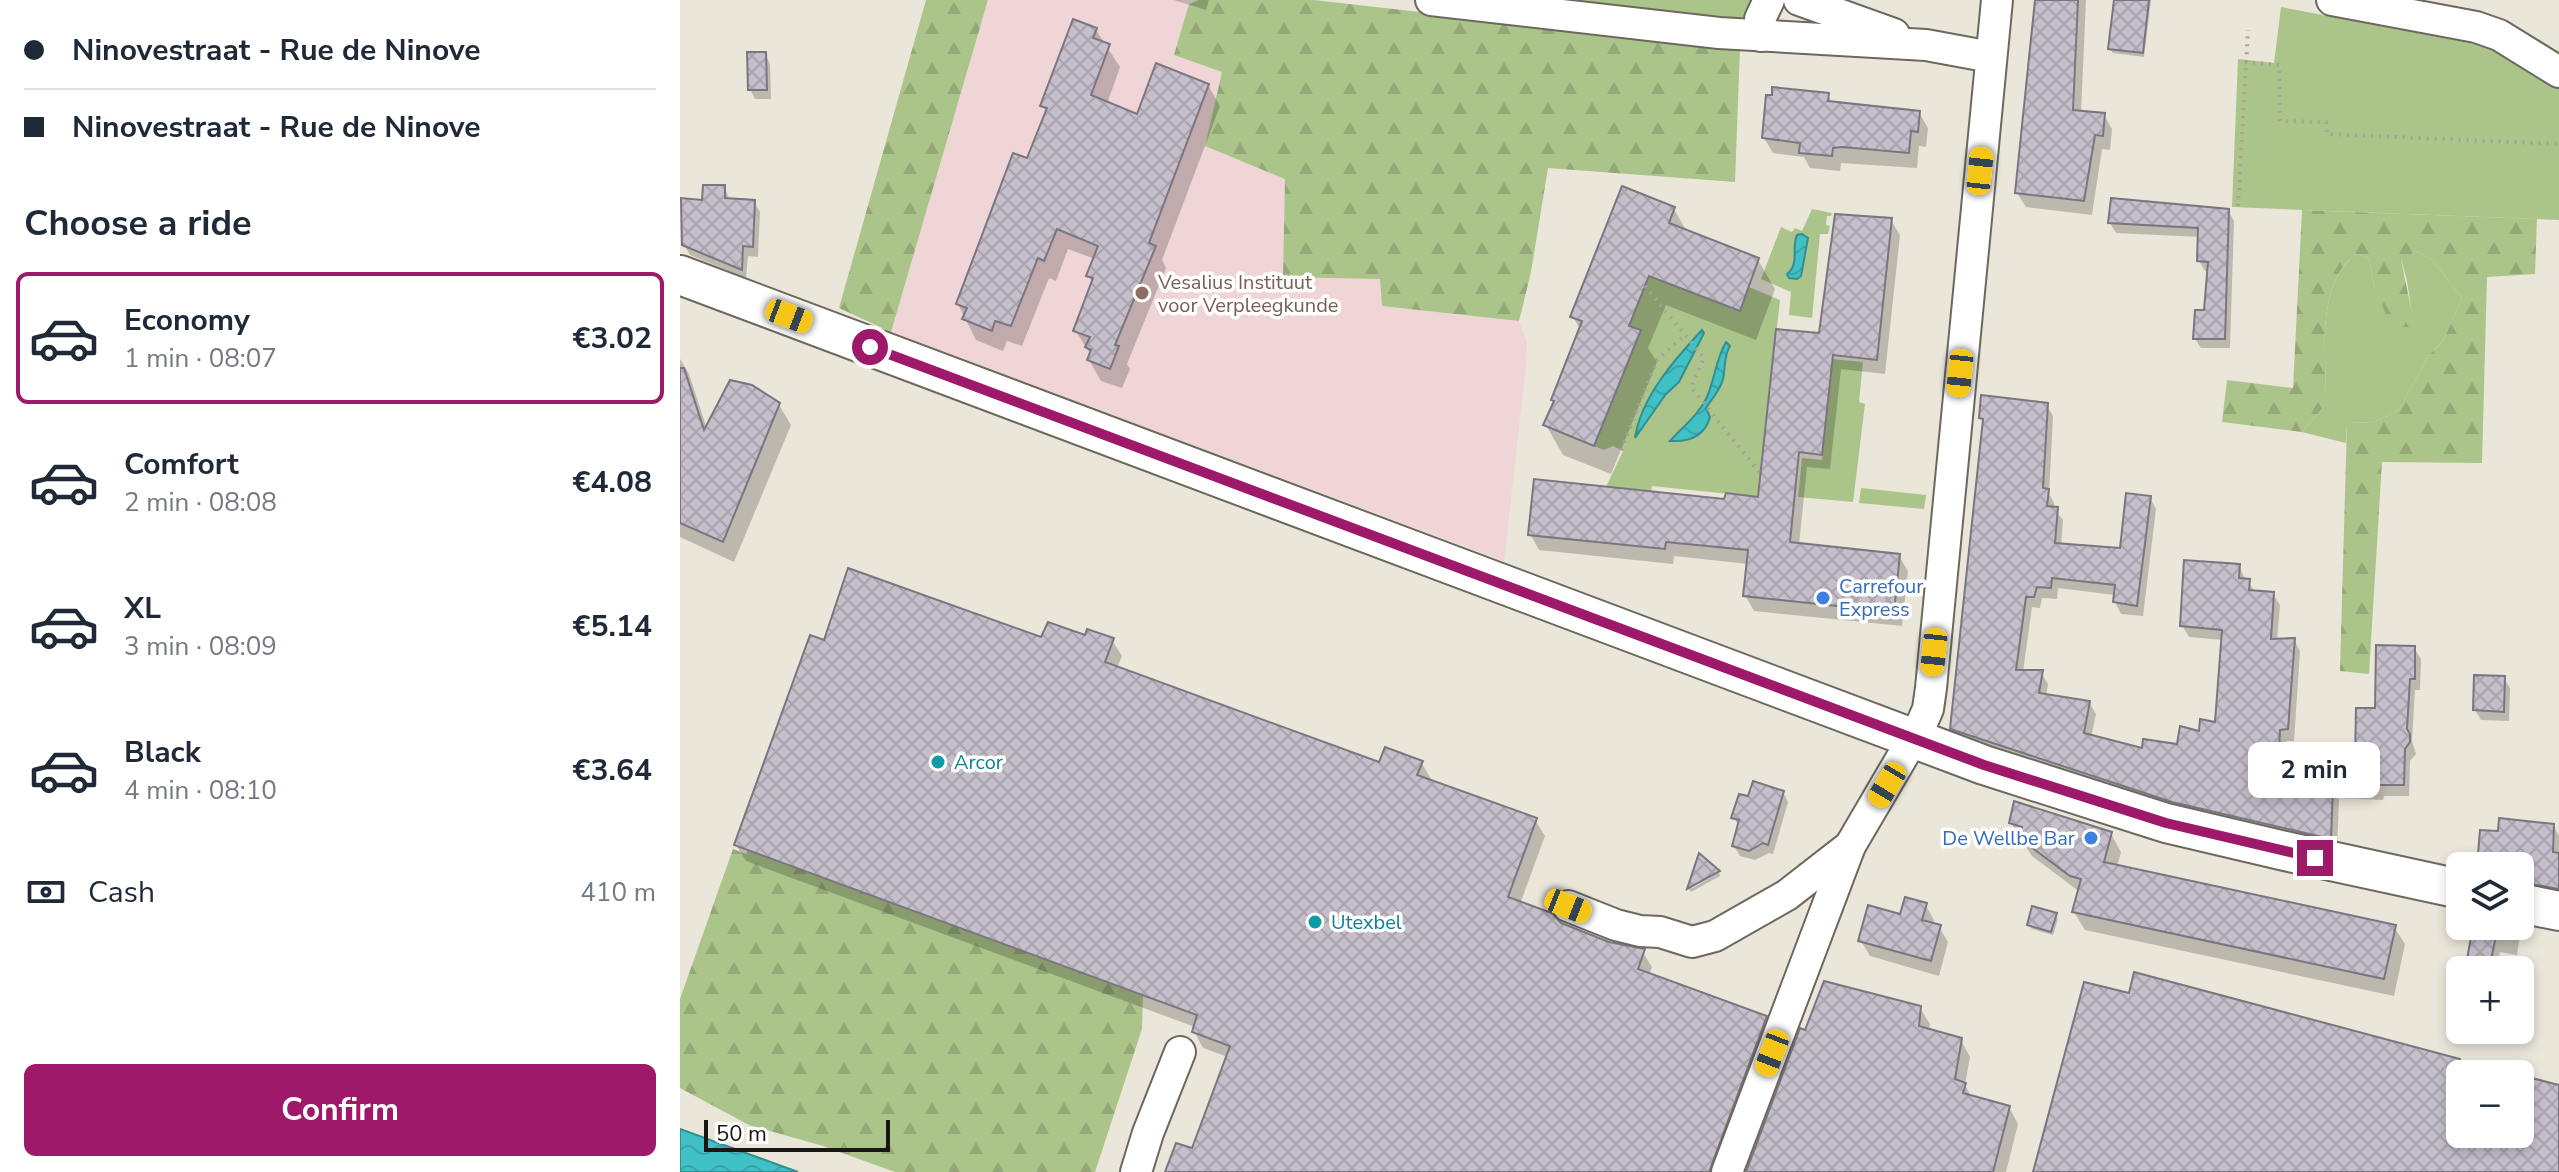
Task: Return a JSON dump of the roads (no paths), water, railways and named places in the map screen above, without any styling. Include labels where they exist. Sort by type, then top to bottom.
[{"type":"main road","points":[[680,275],[1984,765],[2166,823],[2446,886]]},
{"type":"main road","points":[[2534,906],[2559,911]]},
{"type":"street","points":[[1431,0],[1761,36],[1926,45],[1991,57]]},
{"type":"street","points":[[1761,36],[1760,19],[1769,0]]},
{"type":"street","points":[[1799,0],[1926,45]]},
{"type":"street","points":[[1727,1172],[1850,846],[1928,709],[1997,0]]},
{"type":"street","points":[[2332,0],[2476,27],[2499,35],[2559,72]]},
{"type":"street","points":[[1568,906],[1616,925],[1660,932],[1692,942],[1715,936],[1787,895],[1850,846]]},
{"type":"street","points":[[1136,1172],[1180,1052]]},
{"type":"water","points":[[1797,235],[1808,238],[1801,276],[1789,278],[1787,274],[1793,266],[1795,240]]},
{"type":"water","points":[[1702,330],[1704,333],[1679,382],[1666,394],[1635,438],[1638,423],[1652,393]]},
{"type":"water","points":[[1726,342],[1730,346],[1723,379],[1706,408],[1710,417],[1708,424],[1695,436],[1670,441],[1703,404]]},
{"type":"water","points":[[680,1129],[798,1172],[680,1172]]},
{"type":"place","name":"Vesalius Instituut voor Verpleegkunde","points":[[1142,293]]},
{"type":"place","name":"Carrefour Express","points":[[1823,598]]},
{"type":"place","name":"Arcor","points":[[938,762]]},
{"type":"place","name":"De Wellbe Bar","points":[[2091,838]]},
{"type":"place","name":"Utexbel","points":[[1315,922]]}]
